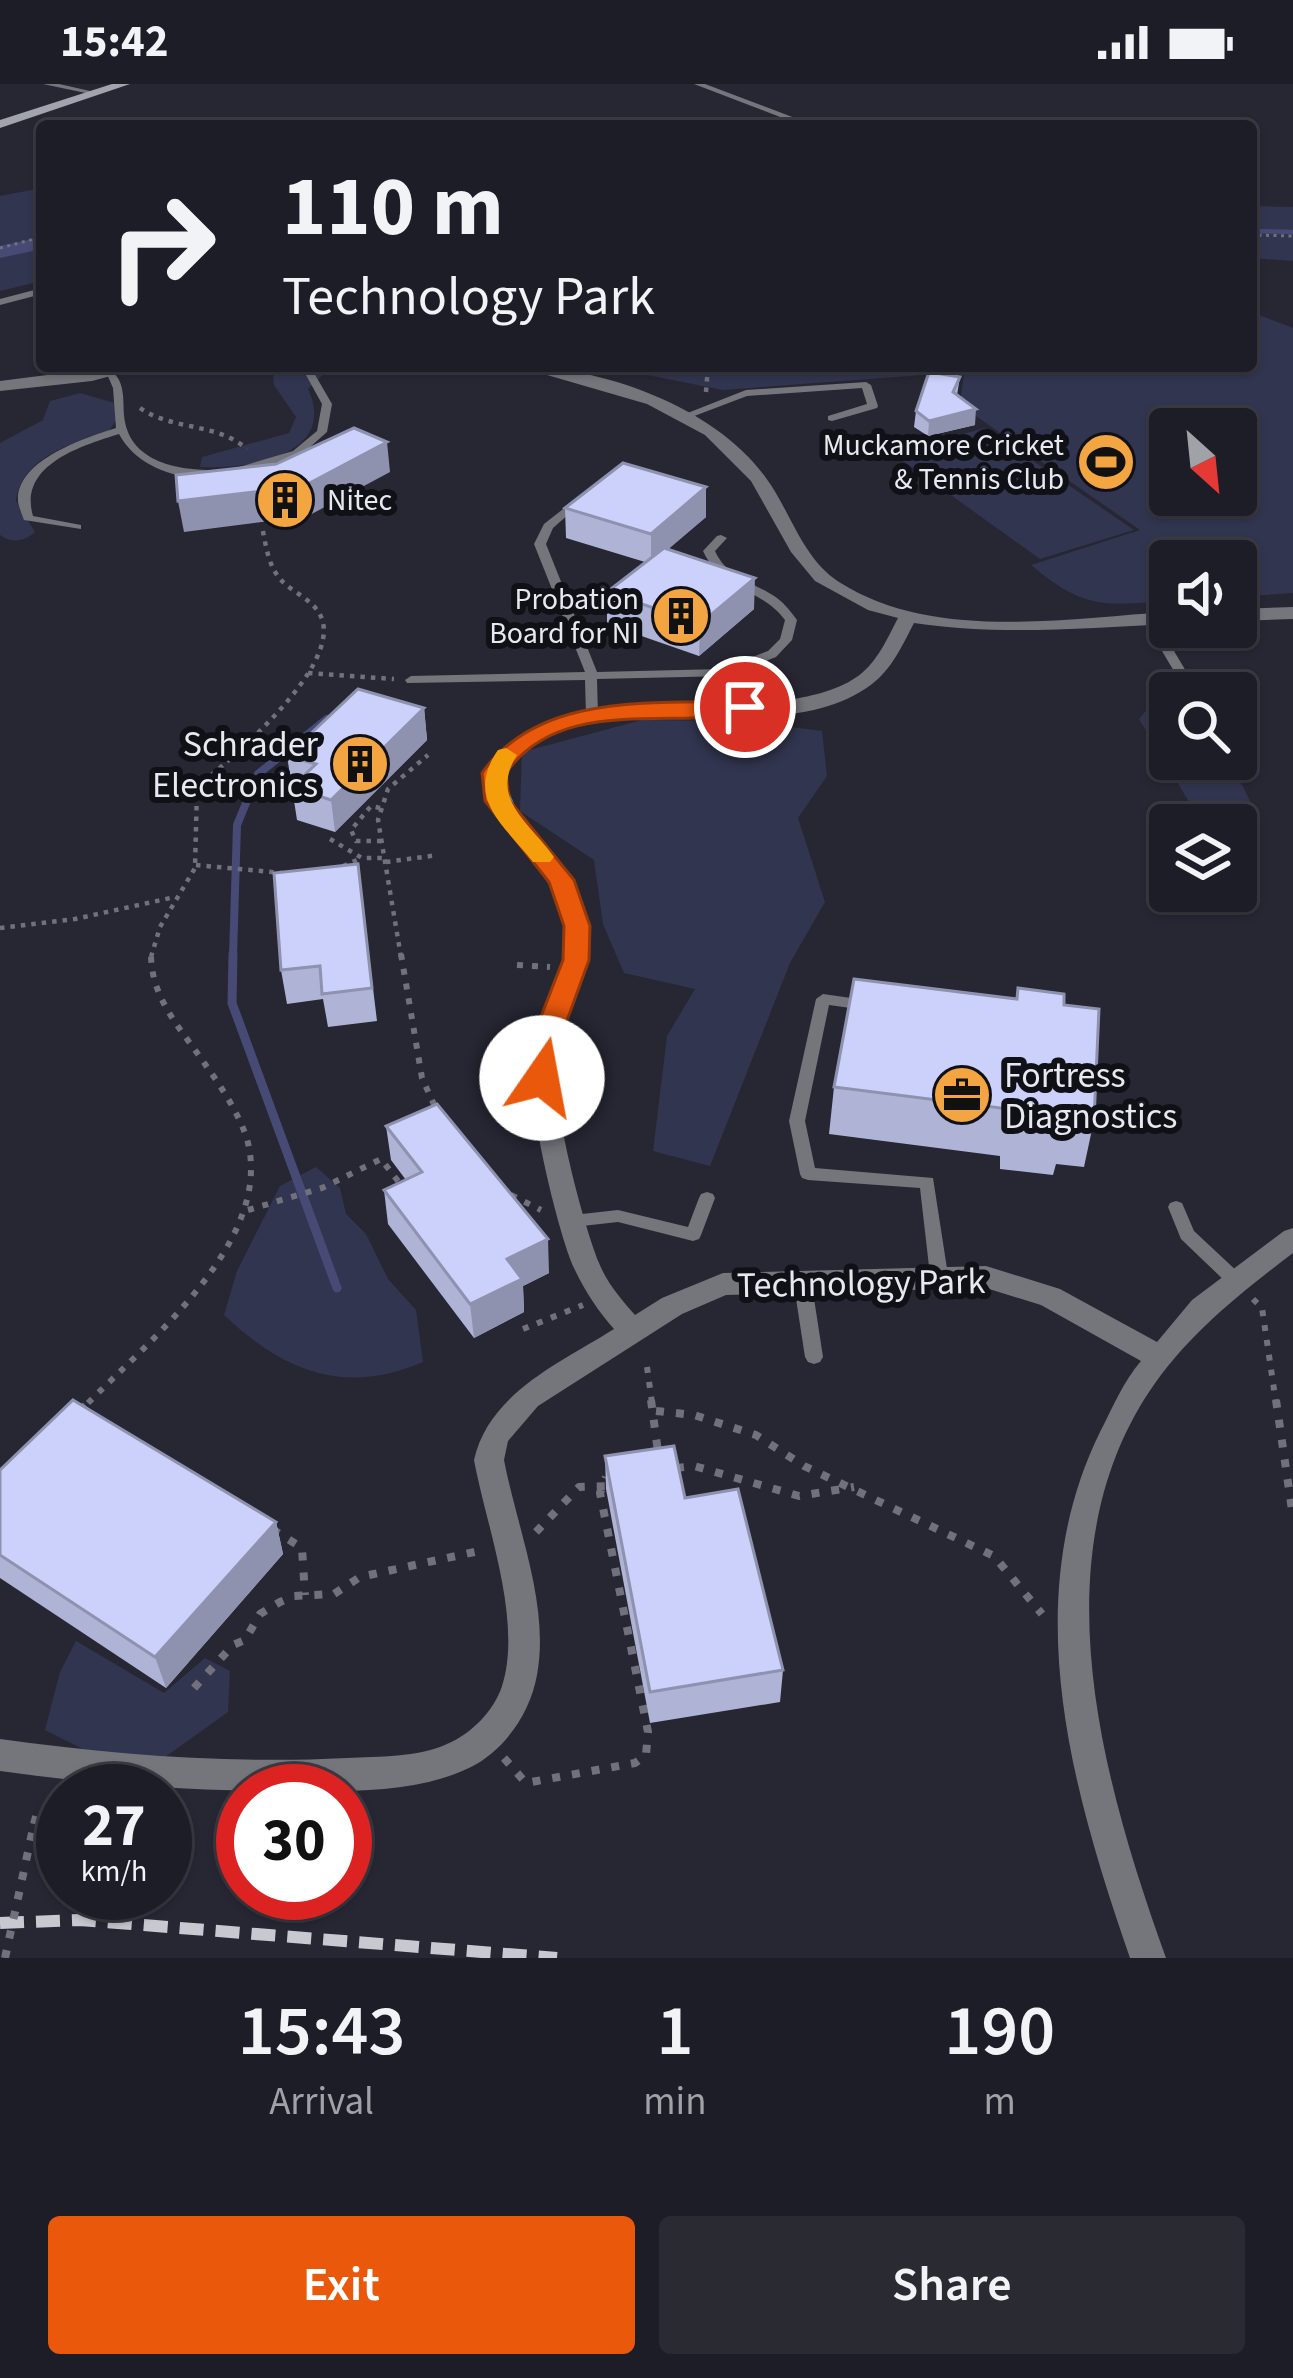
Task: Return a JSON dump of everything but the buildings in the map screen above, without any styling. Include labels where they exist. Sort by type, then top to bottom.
[{"type":"street","points":[[0,124],[124,84]]},
{"type":"street","points":[[0,386],[115,378],[128,372]]},
{"type":"street","points":[[548,372],[620,390],[685,416],[724,440],[756,475],[795,547],[821,577],[864,601],[909,615],[982,624],[1149,619]]},
{"type":"street","points":[[1257,614],[1293,613]]},
{"type":"street","points":[[632,1330],[602,1296],[585,1264],[542,1078],[547,1037],[576,960],[577,926],[561,880],[497,801],[494,773],[523,740],[552,726],[592,716],[791,706],[839,694],[860,684],[882,663],[909,615]]},
{"type":"street","points":[[1148,1958],[1115,1874],[1080,1731],[1070,1647],[1072,1577],[1091,1487],[1118,1420],[1156,1355],[1234,1279],[1293,1238]]},
{"type":"street","name":"Technology Park","points":[[486,1737],[510,1708],[522,1672],[523,1634],[488,1460],[494,1436],[528,1398],[703,1289],[802,1279],[986,1277],[1037,1292],[1096,1319],[1156,1355]]},
{"type":"street","points":[[0,1755],[188,1776],[315,1776],[420,1768],[447,1761],[486,1737]]},
{"type":"lane","points":[[47,84],[95,93]]},
{"type":"lane","points":[[698,84],[791,118]]},
{"type":"lane","points":[[0,302],[36,293]]},
{"type":"lane","points":[[115,378],[122,430],[142,456],[169,470],[197,473],[260,466],[297,453],[326,426],[326,398],[311,375]]},
{"type":"lane","points":[[685,416],[746,393],[866,385],[873,406],[832,418]]},
{"type":"lane","points":[[77,526],[28,518],[16,500],[17,484],[51,451],[122,430]]},
{"type":"lane","points":[[592,716],[591,674],[540,544],[548,526],[594,489]]},
{"type":"lane","points":[[411,680],[717,674],[754,664],[782,646],[791,628],[789,615],[768,594],[715,566],[709,551],[721,538]]},
{"type":"lane","points":[[887,1008],[823,999],[797,1121],[808,1174],[927,1182],[939,1275]]},
{"type":"lane","points":[[573,1221],[618,1216],[693,1235],[707,1198]]},
{"type":"lane","points":[[1176,1208],[1187,1234],[1234,1279]]},
{"type":"lane","points":[[802,1279],[814,1357]]},
{"type":"path","points":[[1257,235],[1293,236]]},
{"type":"path","points":[[0,248],[36,239]]},
{"type":"path","points":[[115,378],[151,417],[232,436],[260,466]]},
{"type":"path","points":[[99,1425],[78,1413],[207,1276],[248,1210],[248,1140],[208,1066],[155,987],[153,943],[196,865],[198,843],[190,805],[197,787],[290,697],[308,673],[325,626],[318,612],[277,575],[262,527]]},
{"type":"path","points":[[308,673],[411,680]]},
{"type":"path","points":[[428,755],[388,789],[380,808],[422,1078],[437,1111]]},
{"type":"path","points":[[380,808],[371,806],[351,830],[356,841],[382,841]]},
{"type":"path","points":[[330,839],[362,859]]},
{"type":"path","points":[[338,868],[362,859],[438,855]]},
{"type":"path","points":[[196,865],[300,872]]},
{"type":"path","points":[[0,928],[75,919],[179,896]]},
{"type":"path","points":[[248,1210],[322,1188],[381,1159],[404,1188]]},
{"type":"path","points":[[504,1188],[518,1202],[573,1221]]},
{"type":"path","points":[[1234,1279],[1262,1308],[1293,1517]]},
{"type":"path","points":[[524,1329],[602,1296]]},
{"type":"path","points":[[647,1367],[662,1470],[694,1466],[799,1496],[854,1487]]},
{"type":"path","points":[[656,1411],[694,1415],[756,1435],[804,1466],[994,1556],[1070,1647]]},
{"type":"path","points":[[486,1737],[526,1783],[635,1763],[646,1755],[648,1732],[599,1487],[606,1477]]},
{"type":"path","points":[[194,1688],[232,1646],[245,1640],[260,1614],[294,1596],[334,1594],[360,1577],[529,1539],[579,1487],[619,1485]]},
{"type":"path","points":[[261,1523],[302,1548],[305,1596]]},
{"type":"path","points":[[5,1958],[36,1817]]},
{"type":"shaded area","points":[[36,189],[36,282],[0,291],[0,196]]},
{"type":"shaded area","points":[[1257,206],[1293,207],[1293,261],[1257,258]]},
{"type":"shaded area","name":"Muckamore Cricket & Tennis Club","points":[[1257,314],[1293,328],[1293,593],[1257,596],[1257,540],[1149,540],[1149,602],[1110,603],[1081,597],[1031,565],[1140,530],[960,405],[964,372],[1257,372]]},
{"type":"shaded area","points":[[326,372],[308,389],[314,411],[311,429],[300,443],[263,461],[200,467],[202,457],[289,433],[296,417],[274,385],[273,375]]},
{"type":"shaded area","name":"Muckamore Cricket & Tennis Club","points":[[632,372],[964,372],[723,390]]},
{"type":"shaded area","points":[[80,393],[118,404],[118,417],[109,431],[51,454],[28,473],[16,501],[35,532],[18,540],[5,538],[0,535],[0,443],[43,420],[50,401]]},
{"type":"shaded area","points":[[985,428],[1134,530],[1040,559],[892,453]]},
{"type":"shaded area","points":[[1149,707],[1149,736],[1139,719]]},
{"type":"shaded area","points":[[642,720],[741,721],[822,731],[827,776],[798,818],[825,902],[790,963],[710,1166],[653,1151],[667,1036],[695,989],[624,973],[603,924],[594,860],[520,811],[522,752]]},
{"type":"shaded area","points":[[1176,780],[1239,780],[1250,804],[1190,804]]},
{"type":"shaded area","points":[[316,1167],[340,1188],[346,1214],[366,1234],[388,1279],[416,1310],[423,1362],[367,1377],[316,1372],[269,1351],[224,1315],[237,1271],[280,1186]]},
{"type":"shaded area","points":[[76,1641],[164,1693],[205,1658],[230,1671],[228,1712],[161,1760],[95,1755],[45,1730],[60,1672]]},
{"type":"waterway","points":[[1257,231],[1293,232]]},
{"type":"waterway","points":[[0,252],[36,244]]},
{"type":"waterway","points":[[233,957],[237,825],[258,774],[327,719]]},
{"type":"waterway","points":[[233,954],[232,1003],[337,1288]]},
{"type":"railway","points":[[0,1923],[80,1920],[557,1958]]},
{"type":"slow traffic","points":[[506,755],[494,773],[497,801],[542,857]]},
{"type":"place","name":"Muckamore Cricket & Tennis Club","points":[[1106,462]]},
{"type":"place","name":"Nitec","points":[[285,500]]},
{"type":"place","name":"Probation Board for NI","points":[[681,616]]},
{"type":"place","name":"Schrader Electronics","points":[[360,764]]},
{"type":"place","name":"Fortress Diagnostics","points":[[962,1095]]},
{"type":"route","points":[[542,1078],[547,1037],[576,960],[577,926],[561,880],[497,801],[494,773],[510,750],[552,726],[611,713],[745,707]]}]
